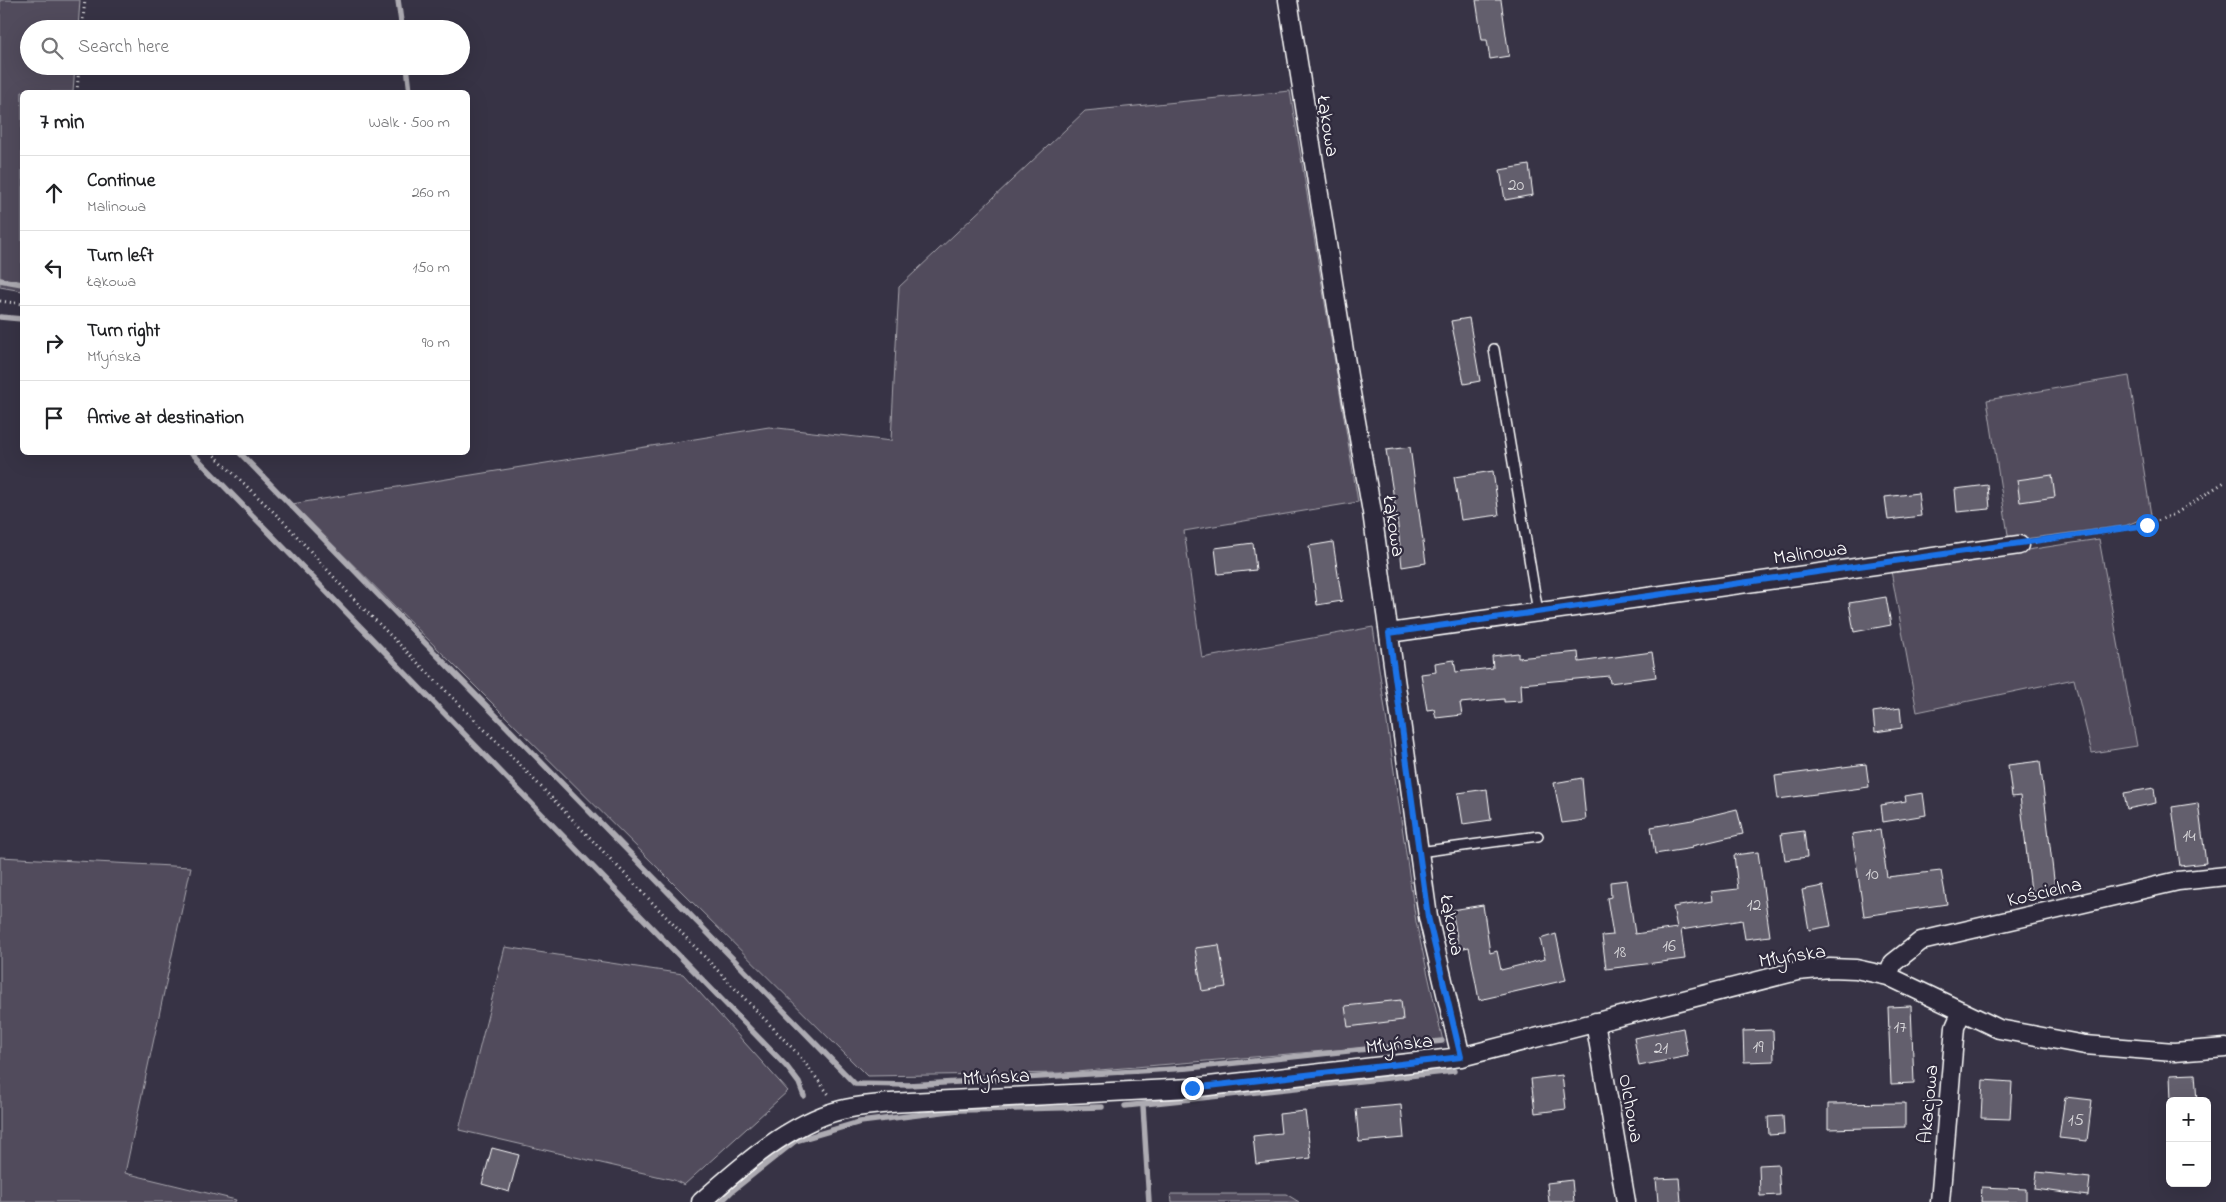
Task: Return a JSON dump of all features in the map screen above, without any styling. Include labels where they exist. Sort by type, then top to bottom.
[{"type":"street","name":"Łąkowa","points":[[1288,0],[1348,376],[1372,512],[1428,917],[1461,1057]]},
{"type":"street","name":"Malinowa","points":[[1389,633],[2019,545]]},
{"type":"street","name":"Kościelna","points":[[1888,976],[1893,963],[1921,941],[2178,881],[2226,876]]},
{"type":"street","name":"Młyńska","points":[[701,1202],[726,1179],[799,1126],[841,1110],[890,1103],[1192,1088],[1461,1057],[1797,972],[1830,968],[1856,969],[1888,976],[1999,1029],[2085,1046],[2174,1052],[2226,1048]]},
{"type":"street","name":"Akacjowa","points":[[1940,1202],[1955,1027],[1962,1011]]},
{"type":"street","name":"Olchowa","points":[[1595,1022],[1626,1202]]},
{"type":"lane","points":[[1494,348],[1538,612]]},
{"type":"lane","points":[[1420,852],[1538,836]]},
{"type":"path","points":[[83,20],[84,0]]},
{"type":"path","points":[[77,90],[78,75]]},
{"type":"path","points":[[0,301],[20,304]]},
{"type":"path","points":[[214,455],[284,522],[351,596],[520,765],[792,1048],[841,1110]]},
{"type":"path","points":[[2019,545],[2147,525],[2175,514],[2226,481]]},
{"type":"shaded area","points":[[0,0],[80,0],[79,20],[20,20],[20,75],[74,75],[73,90],[20,90],[20,291],[0,287]]},
{"type":"shaded area","points":[[1290,91],[1358,502],[1184,531],[1202,658],[1373,627],[1416,922],[1443,1041],[1064,1073],[867,1076],[292,504],[769,427],[891,441],[899,287],[1085,111]]},
{"type":"shaded area","points":[[2129,376],[2151,515],[2125,526],[2009,541],[1987,400]]},
{"type":"shaded area","points":[[2099,539],[2137,746],[2092,753],[2074,679],[1917,712],[1891,571]]},
{"type":"shaded area","points":[[0,857],[191,867],[125,1173],[236,1200],[235,1202],[0,1202]]},
{"type":"shaded area","points":[[505,947],[683,974],[788,1091],[684,1185],[674,1180],[459,1130]]},
{"type":"shaded area","points":[[1171,1194],[1286,1194],[1299,1202],[1172,1202]]},
{"type":"building","points":[[1476,0],[1501,0],[1509,56],[1490,59],[1487,40],[1482,40]]},
{"type":"building","points":[[1529,165],[1533,195],[1505,200],[1500,170]]},
{"type":"building","points":[[1469,318],[1480,381],[1464,384],[1451,321]]},
{"type":"building","points":[[1410,447],[1426,563],[1402,567],[1397,517],[1386,450]]},
{"type":"building","points":[[1493,471],[1499,515],[1461,520],[1454,477]]},
{"type":"building","points":[[2052,475],[2055,497],[2020,502],[2017,480]]},
{"type":"building","points":[[1988,485],[1990,509],[1957,512],[1955,489]]},
{"type":"building","points":[[1918,493],[1921,516],[1888,520],[1885,497]]},
{"type":"building","points":[[1333,542],[1342,601],[1317,605],[1309,546]]},
{"type":"building","points":[[1253,543],[1256,570],[1218,574],[1215,548]]},
{"type":"building","points":[[1886,597],[1891,625],[1854,632],[1849,603]]},
{"type":"building","points":[[1578,652],[1579,662],[1652,652],[1656,677],[1610,683],[1609,676],[1521,684],[1522,701],[1504,702],[1504,699],[1460,703],[1462,715],[1436,718],[1434,709],[1427,710],[1421,674],[1436,672],[1435,663],[1454,660],[1456,672],[1493,668],[1492,656],[1518,653],[1518,658]]},
{"type":"building","points":[[1900,708],[1902,728],[1875,732],[1873,712]]},
{"type":"building","points":[[2040,761],[2055,888],[2031,891],[2020,796],[2012,797],[2008,765]]},
{"type":"building","points":[[1866,764],[1869,787],[1778,799],[1775,776]]},
{"type":"building","points":[[1582,778],[1586,820],[1562,823],[1554,783]]},
{"type":"building","points":[[2154,788],[2156,803],[2127,809],[2124,793]]},
{"type":"building","points":[[1487,789],[1491,820],[1463,824],[1458,793]]},
{"type":"building","points":[[1923,793],[1926,815],[1883,822],[1881,805],[1906,801],[1905,796]]},
{"type":"building","points":[[2198,803],[2206,863],[2180,866],[2172,807]]},
{"type":"building","points":[[1737,809],[1743,834],[1692,846],[1693,848],[1655,854],[1651,827],[1692,820]]},
{"type":"building","points":[[1880,830],[1887,877],[1941,871],[1947,904],[1864,916],[1852,834]]},
{"type":"building","points":[[1804,831],[1807,857],[1785,860],[1781,834]]},
{"type":"building","points":[[1758,852],[1770,936],[1745,939],[1742,920],[1681,930],[1685,959],[1606,969],[1602,936],[1613,935],[1607,898],[1611,897],[1610,882],[1627,880],[1635,934],[1677,928],[1673,907],[1712,901],[1711,892],[1738,889],[1734,855]]},
{"type":"building","points":[[1823,886],[1831,926],[1809,930],[1802,890]]},
{"type":"building","points":[[1483,905],[1490,953],[1497,951],[1501,970],[1545,959],[1540,939],[1556,934],[1566,980],[1479,1000],[1469,947],[1459,949],[1452,910]]},
{"type":"building","points":[[1219,945],[1226,987],[1202,991],[1195,948]]},
{"type":"building","points":[[1401,1000],[1403,1020],[1348,1027],[1345,1006]]},
{"type":"building","points":[[1911,1006],[1914,1083],[1891,1084],[1888,1007]]},
{"type":"building","points":[[1683,1028],[1688,1056],[1639,1066],[1634,1038]]},
{"type":"building","points":[[1773,1030],[1774,1061],[1744,1062],[1743,1031]]},
{"type":"building","points":[[2195,1074],[2197,1097],[2171,1097],[2170,1075]]},
{"type":"building","points":[[1562,1075],[1566,1109],[1535,1113],[1531,1079]]},
{"type":"building","points":[[1983,1080],[2012,1082],[2010,1119],[1981,1118]]},
{"type":"building","points":[[2065,1097],[2092,1100],[2087,1141],[2059,1138]]},
{"type":"building","points":[[1905,1103],[1905,1127],[1828,1129],[1828,1104]]},
{"type":"building","points":[[1401,1105],[1404,1138],[1359,1142],[1356,1109]]},
{"type":"building","points":[[1305,1111],[1311,1158],[1256,1164],[1253,1136],[1281,1133],[1279,1114]]},
{"type":"building","points":[[1783,1116],[1784,1134],[1769,1135],[1768,1117]]},
{"type":"building","points":[[492,1148],[519,1155],[509,1192],[482,1184]]},
{"type":"building","points":[[1778,1164],[1780,1195],[1760,1196],[1759,1165]]},
{"type":"building","points":[[2037,1172],[2090,1178],[2088,1196],[2035,1189]]},
{"type":"building","points":[[1679,1178],[1681,1202],[1658,1202],[1656,1179]]},
{"type":"building","points":[[1572,1180],[1574,1202],[1549,1202],[1547,1183]]},
{"type":"building","points":[[1982,1187],[2026,1189],[2026,1202],[1981,1202]]},
{"type":"waterway","points":[[398,0],[401,20]]},
{"type":"waterway","points":[[408,75],[410,90]]},
{"type":"waterway","points":[[0,280],[20,284]]},
{"type":"waterway","points":[[0,317],[20,319]]},
{"type":"waterway","points":[[194,455],[787,1067],[799,1083],[804,1096]]},
{"type":"waterway","points":[[242,455],[855,1084],[909,1085],[1188,1068],[1442,1041]]},
{"type":"waterway","points":[[1125,1106],[1454,1071]]},
{"type":"waterway","points":[[1143,1106],[1149,1202]]},
{"type":"waterway","points":[[721,1202],[795,1141],[860,1122],[958,1110],[1102,1107]]},
{"type":"route","points":[[1192,1088],[1461,1057],[1428,917],[1389,633],[2118,531],[2147,525]]}]
